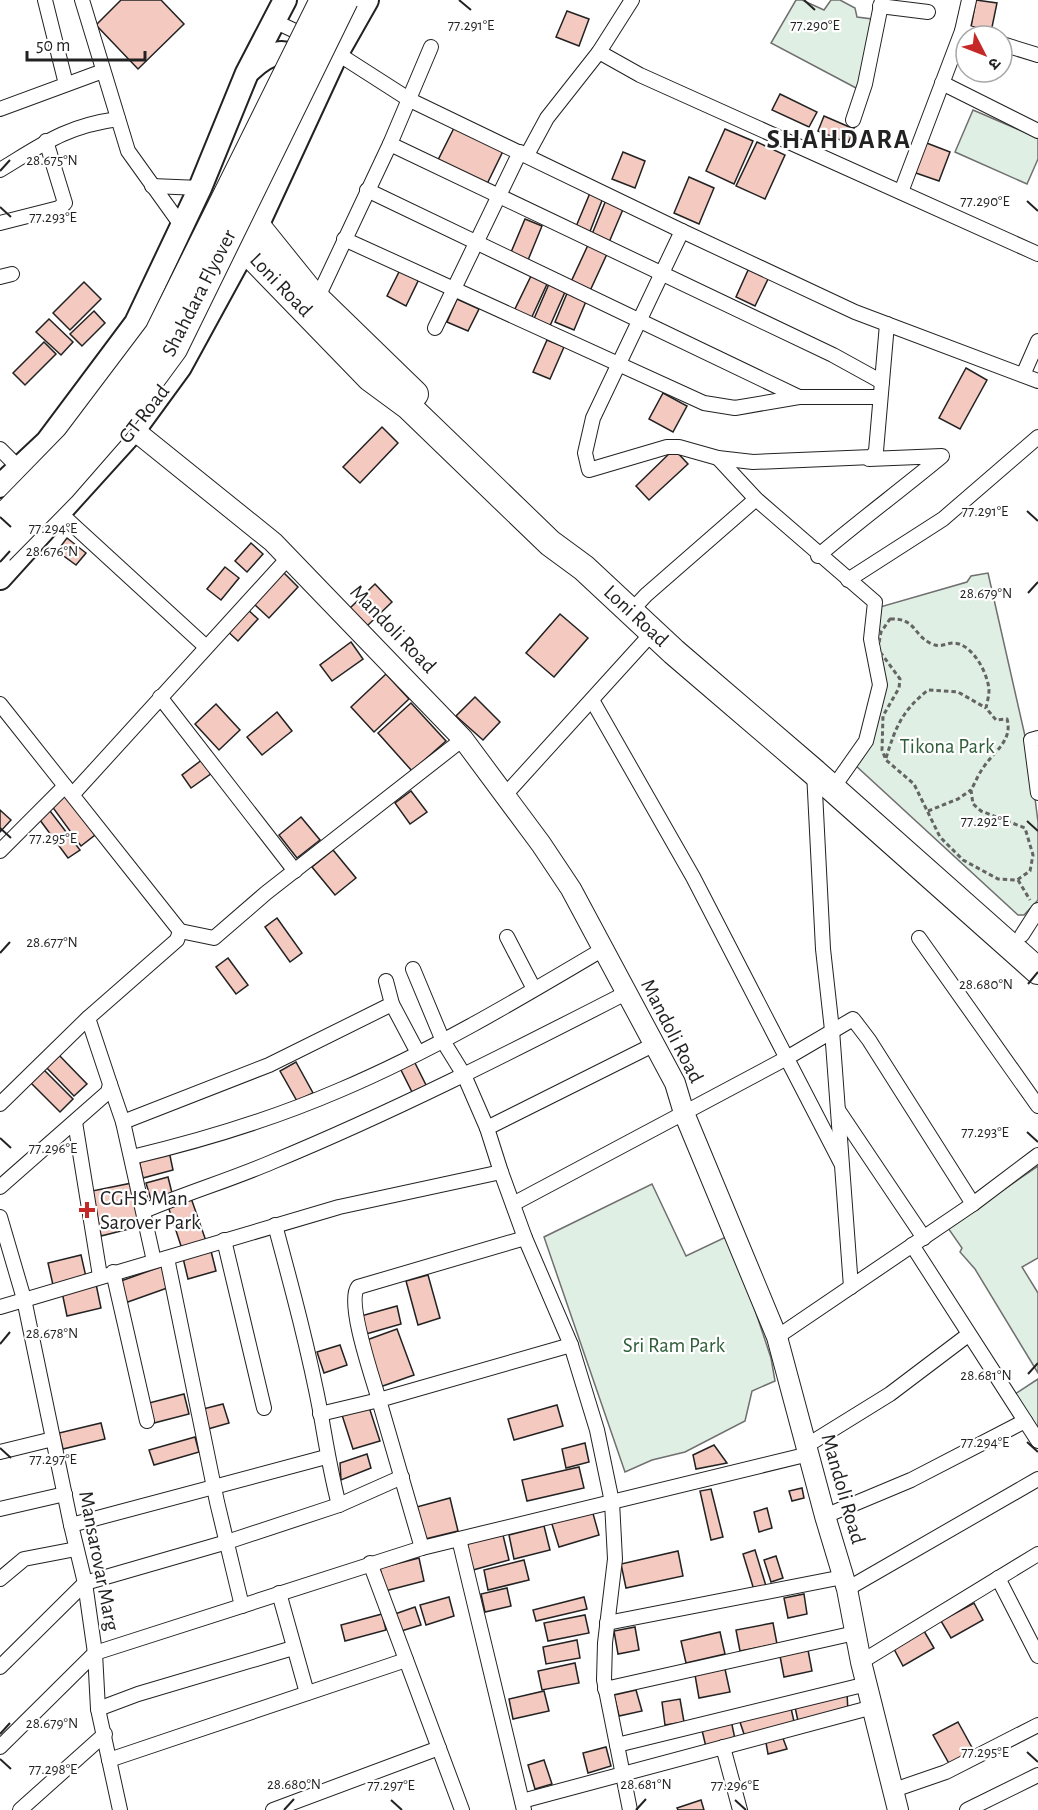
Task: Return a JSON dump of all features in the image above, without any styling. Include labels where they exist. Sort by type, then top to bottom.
[{"type":"highway","name":"Shahdara Flyover","points":[[0,520],[75,443],[158,333],[323,0]]},
{"type":"highway","name":"Shahdara Flyover","points":[[0,551],[124,417],[174,349],[345,0]]},
{"type":"highway","name":"Loni Road","points":[[257,226],[316,299],[634,608],[653,632],[830,780],[1030,942]]},
{"type":"highway","name":"Loni Road","points":[[245,249],[370,378],[408,406],[550,543],[634,608],[830,780],[1038,971]]},
{"type":"main road","points":[[0,486],[47,442],[136,323],[200,188],[247,73],[285,0]]},
{"type":"main road","name":"GT Road","points":[[0,578],[134,430],[180,367],[257,226],[338,53],[367,0]]},
{"type":"main road","points":[[247,73],[268,57],[280,52],[297,55],[311,67],[320,90]]},
{"type":"street","points":[[45,0],[66,84]]},
{"type":"street","points":[[82,0],[128,152],[181,225]]},
{"type":"street","points":[[435,328],[497,197],[547,118],[599,52],[632,0]]},
{"type":"street","points":[[964,24],[969,0]]},
{"type":"street","points":[[853,120],[865,84],[881,3],[928,12]]},
{"type":"street","points":[[274,21],[338,53],[410,100],[682,231],[887,324],[1038,381]]},
{"type":"street","points":[[316,299],[390,144],[431,47]]},
{"type":"street","points":[[1014,48],[1038,55]]},
{"type":"street","points":[[599,52],[640,75],[1038,254]]},
{"type":"street","points":[[901,192],[954,52]]},
{"type":"street","points":[[0,109],[103,71]]},
{"type":"street","points":[[942,83],[1038,131]]},
{"type":"street","points":[[0,170],[46,141],[79,126],[118,119]]},
{"type":"street","points":[[0,223],[59,208],[65,202],[46,141]]},
{"type":"street","points":[[390,144],[660,275],[833,355],[882,382]]},
{"type":"street","points":[[152,186],[200,188]]},
{"type":"street","points":[[367,190],[799,398]]},
{"type":"street","points":[[682,231],[593,418],[585,453],[589,470],[667,447],[694,450],[718,458],[753,462],[942,456],[880,507],[868,513],[818,556]]},
{"type":"street","points":[[344,239],[704,403],[735,408],[799,398],[880,397]]},
{"type":"street","points":[[869,459],[876,451],[887,324]]},
{"type":"street","points":[[1023,375],[1038,341]]},
{"type":"street","name":"Mandoli Road","points":[[134,430],[213,491],[289,557],[463,739],[572,890],[605,948],[626,993],[675,1083],[684,1113],[777,1337],[845,1583],[861,1662],[898,1810]]},
{"type":"street","points":[[848,580],[943,519],[1038,437]]},
{"type":"street","points":[[0,449],[19,468]]},
{"type":"street","points":[[718,458],[756,499],[818,556],[875,603],[871,639],[880,685],[866,741],[830,780],[822,926],[851,1287]]},
{"type":"street","points":[[634,608],[756,499]]},
{"type":"street","points":[[60,513],[205,646]]},
{"type":"street","points":[[0,851],[69,790],[160,697],[289,557]]},
{"type":"street","points":[[505,795],[653,632]]},
{"type":"street","points":[[160,697],[295,871]]},
{"type":"street","points":[[592,700],[693,877],[785,1059],[841,1163]]},
{"type":"street","points":[[0,704],[180,931],[214,939],[295,871],[463,739]]},
{"type":"street","points":[[1038,738],[1030,740],[1038,793]]},
{"type":"street","points":[[1030,942],[1038,911]]},
{"type":"street","points":[[0,1104],[88,1018],[177,940],[180,931]]},
{"type":"street","points":[[507,937],[534,989]]},
{"type":"street","points":[[919,938],[1038,1106]]},
{"type":"street","points":[[132,1158],[176,1147],[339,1091],[443,1041],[605,948]]},
{"type":"street","points":[[413,969],[443,1041],[464,1075],[487,1128],[525,1238],[571,1344],[597,1430],[612,1502],[615,1559],[604,1643],[605,1689],[630,1810]]},
{"type":"street","points":[[386,981],[392,1004],[418,1053]]},
{"type":"street","points":[[144,1210],[271,1163],[464,1075],[626,993]]},
{"type":"street","points":[[123,1122],[269,1065],[392,1004]]},
{"type":"street","points":[[88,1018],[123,1122],[144,1210],[160,1259],[242,1606]]},
{"type":"street","points":[[513,1204],[785,1059],[851,1020],[856,1021],[973,1204]]},
{"type":"street","points":[[487,1128],[655,1044]]},
{"type":"street","points":[[0,1187],[106,1094],[110,1084]]},
{"type":"street","points":[[838,1110],[918,1241],[968,1335],[1038,1441]]},
{"type":"street","points":[[75,1122],[107,1274],[147,1421]]},
{"type":"street","points":[[777,1337],[973,1204],[1038,1155]]},
{"type":"street","points":[[0,1307],[339,1207],[501,1172]]},
{"type":"street","name":"Mansarovar Marg","points":[[0,1217],[24,1299],[71,1526],[85,1582],[98,1708],[120,1810]]},
{"type":"street","points":[[275,1225],[296,1301],[321,1414],[326,1457],[339,1505]]},
{"type":"street","points":[[422,1548],[361,1335],[354,1296],[356,1289],[362,1285],[452,1257],[525,1238]]},
{"type":"street","points":[[224,1240],[264,1408]]},
{"type":"street","points":[[0,1747],[94,1653],[422,1548],[612,1502],[807,1450],[890,1394],[968,1335]]},
{"type":"street","points":[[321,1414],[379,1400],[571,1344]]},
{"type":"street","points":[[825,1516],[911,1480],[1025,1421]]},
{"type":"street","points":[[0,1452],[53,1439]]},
{"type":"street","points":[[71,1526],[214,1485],[326,1457]]},
{"type":"street","points":[[0,1667],[85,1582],[227,1542],[339,1505],[402,1477]]},
{"type":"street","points":[[607,1623],[845,1583],[1038,1479]]},
{"type":"street","points":[[0,1509],[65,1494]]},
{"type":"street","points":[[459,1539],[523,1805],[623,1774],[873,1707]]},
{"type":"street","points":[[0,1579],[24,1559],[76,1549]]},
{"type":"street","points":[[861,1662],[1038,1554]]},
{"type":"street","points":[[370,1563],[462,1810]]},
{"type":"street","points":[[998,1578],[1038,1656]]},
{"type":"street","points":[[279,1593],[307,1693]]},
{"type":"street","points":[[605,1689],[855,1633]]},
{"type":"street","points":[[98,1708],[293,1648]]},
{"type":"street","points":[[109,1760],[406,1660]]},
{"type":"street","points":[[617,1744],[867,1684]]},
{"type":"street","points":[[894,1790],[946,1772],[1038,1725]]},
{"type":"street","points":[[20,1810],[105,1734]]},
{"type":"street","points":[[723,1747],[740,1810]]},
{"type":"street","points":[[273,1810],[439,1748]]},
{"type":"street","points":[[976,1808],[1038,1775]]},
{"type":"path","points":[[970,790],[973,804],[981,811],[1025,828],[1033,855],[1030,871],[1017,880],[998,879],[963,860],[940,837],[914,784],[886,760],[882,750],[883,716],[899,688],[900,679],[878,649],[881,632],[890,619],[911,622],[930,644],[942,647],[954,643],[970,652],[985,671],[988,690],[986,708]]},
{"type":"path","points":[[886,760],[900,717],[910,704],[928,690],[958,692],[986,708],[996,720],[1007,719],[1010,730],[1005,743],[983,767],[970,790],[952,802],[928,811]]},
{"type":"path","points":[[1017,880],[1038,911]]},
{"type":"green space","points":[[796,0],[802,0],[824,10],[831,0],[840,0],[855,8],[857,17],[872,19],[858,89],[771,43]]},
{"type":"green space","points":[[973,110],[1038,138],[1038,159],[1027,184],[955,152]]},
{"type":"green space","name":"Tikona Park","points":[[988,573],[1030,758],[1038,822],[1038,900],[1024,915],[1018,915],[854,764],[875,715],[875,649],[880,607],[967,582],[971,576]]},
{"type":"green space","points":[[1038,1166],[1038,1258],[1022,1267],[1038,1293],[1038,1373],[975,1269],[960,1252],[962,1248],[948,1228]]},
{"type":"green space","name":"Sri Ram Park","points":[[652,1184],[686,1256],[730,1235],[771,1358],[775,1381],[752,1391],[745,1421],[685,1452],[652,1460],[625,1472],[544,1237]]},
{"type":"green space","points":[[1038,1379],[1038,1432],[1015,1394]]},
{"type":"building","points":[[121,0],[161,0],[184,24],[138,69],[96,25]]},
{"type":"building","points":[[976,0],[997,3],[993,24],[972,24]]},
{"type":"building","points":[[567,11],[589,19],[579,46],[556,37]]},
{"type":"building","points":[[780,94],[817,112],[809,127],[772,110]]},
{"type":"building","points":[[824,116],[854,129],[848,143],[818,131]]},
{"type":"building","points":[[457,122],[505,147],[486,186],[437,162]]},
{"type":"building","points":[[725,129],[753,141],[734,184],[706,171]]},
{"type":"building","points":[[757,142],[785,155],[765,199],[736,186]]},
{"type":"building","points":[[924,142],[950,152],[939,181],[913,172]]},
{"type":"building","points":[[623,152],[645,161],[635,188],[612,179]]},
{"type":"building","points":[[689,177],[714,188],[699,224],[674,213]]},
{"type":"building","points":[[590,193],[603,198],[589,234],[575,229]]},
{"type":"building","points":[[606,200],[624,207],[607,247],[590,239]]},
{"type":"building","points":[[525,219],[542,226],[526,265],[509,257]]},
{"type":"building","points":[[588,245],[607,254],[589,293],[570,284]]},
{"type":"building","points":[[401,268],[420,277],[406,306],[387,296]]},
{"type":"building","points":[[749,268],[769,277],[755,306],[736,297]]},
{"type":"building","points":[[531,276],[547,284],[530,321],[513,313]]},
{"type":"building","points":[[84,282],[101,299],[70,330],[53,313]]},
{"type":"building","points":[[549,284],[565,292],[549,328],[533,321]]},
{"type":"building","points":[[568,291],[587,299],[574,330],[555,322]]},
{"type":"building","points":[[457,299],[479,309],[468,331],[447,322]]},
{"type":"building","points":[[94,311],[105,323],[82,346],[70,334]]},
{"type":"building","points":[[49,319],[73,342],[61,355],[36,332]]},
{"type":"building","points":[[547,340],[564,347],[550,379],[533,372]]},
{"type":"building","points":[[44,342],[56,354],[25,385],[13,373]]},
{"type":"building","points":[[966,368],[987,380],[960,429],[939,418]]},
{"type":"building","points":[[663,393],[687,406],[673,432],[649,419]]},
{"type":"building","points":[[382,427],[398,443],[360,483],[343,467]]},
{"type":"building","points":[[674,449],[688,464],[649,500],[636,486]]},
{"type":"building","points":[[67,538],[86,553],[76,565],[57,551]]},
{"type":"building","points":[[251,543],[263,554],[247,572],[235,561]]},
{"type":"building","points":[[225,567],[239,578],[221,600],[207,589]]},
{"type":"building","points":[[282,571],[298,587],[269,618],[253,603]]},
{"type":"building","points":[[375,584],[392,602],[367,626],[350,608]]},
{"type":"building","points":[[245,607],[258,619],[238,641],[225,629]]},
{"type":"building","points":[[560,614],[588,638],[554,677],[526,653]]},
{"type":"building","points":[[351,642],[363,659],[332,681],[320,665]]},
{"type":"building","points":[[386,674],[409,699],[374,732],[351,707]]},
{"type":"building","points":[[475,697],[500,722],[483,740],[456,716]]},
{"type":"building","points":[[411,703],[446,741],[412,771],[378,733]]},
{"type":"building","points":[[216,704],[240,730],[219,750],[195,724]]},
{"type":"building","points":[[277,712],[292,731],[262,755],[247,737]]},
{"type":"building","points":[[203,759],[212,773],[191,788],[182,775]]},
{"type":"building","points":[[411,791],[427,812],[410,824],[395,803]]},
{"type":"building","points":[[65,794],[95,835],[81,846],[51,805]]},
{"type":"building","points":[[47,807],[80,850],[68,858],[37,816]]},
{"type":"building","points":[[0,810],[11,820],[0,832]]},
{"type":"building","points":[[301,817],[320,840],[297,858],[279,835]]},
{"type":"building","points":[[333,850],[356,878],[335,895],[312,867]]},
{"type":"building","points":[[277,918],[302,953],[290,962],[265,927]]},
{"type":"building","points":[[228,958],[248,985],[236,994],[216,967]]},
{"type":"building","points":[[57,1053],[87,1084],[74,1096],[44,1065]]},
{"type":"building","points":[[412,1057],[427,1087],[413,1094],[398,1064]]},
{"type":"building","points":[[296,1062],[313,1093],[297,1101],[280,1071]]},
{"type":"building","points":[[41,1067],[73,1099],[60,1112],[28,1080]]},
{"type":"building","points":[[169,1151],[173,1170],[143,1178],[139,1160]]},
{"type":"building","points":[[168,1177],[173,1197],[152,1203],[146,1183]]},
{"type":"building","points":[[132,1183],[141,1226],[101,1236],[92,1191]]},
{"type":"building","points":[[191,1198],[206,1241],[182,1249],[168,1206]]},
{"type":"building","points":[[211,1251],[216,1271],[188,1279],[183,1258]]},
{"type":"building","points":[[81,1255],[86,1277],[53,1285],[48,1263]]},
{"type":"building","points":[[163,1266],[170,1287],[125,1303],[118,1282]]},
{"type":"building","points":[[428,1275],[440,1318],[418,1325],[406,1281]]},
{"type":"building","points":[[96,1284],[101,1308],[67,1316],[62,1292]]},
{"type":"building","points":[[397,1306],[401,1324],[366,1334],[361,1316]]},
{"type":"building","points":[[397,1329],[414,1375],[380,1387],[364,1341]]},
{"type":"building","points":[[340,1345],[347,1365],[324,1373],[317,1352]]},
{"type":"building","points":[[184,1394],[189,1414],[150,1424],[145,1404]]},
{"type":"building","points":[[223,1404],[229,1423],[208,1429],[203,1409]]},
{"type":"building","points":[[557,1405],[563,1426],[514,1440],[508,1419]]},
{"type":"building","points":[[369,1407],[380,1441],[353,1449],[342,1415]]},
{"type":"building","points":[[101,1423],[105,1439],[63,1449],[59,1433]]},
{"type":"building","points":[[195,1437],[199,1452],[154,1465],[149,1450]]},
{"type":"building","points":[[585,1443],[589,1462],[566,1468],[562,1449]]},
{"type":"building","points":[[714,1445],[727,1463],[696,1469],[693,1455]]},
{"type":"building","points":[[367,1454],[371,1468],[341,1480],[340,1463]]},
{"type":"building","points":[[579,1467],[584,1488],[527,1501],[522,1480]]},
{"type":"building","points":[[802,1488],[804,1498],[792,1501],[789,1491]]},
{"type":"building","points":[[711,1489],[723,1537],[711,1540],[700,1491]]},
{"type":"building","points":[[450,1498],[458,1531],[421,1540],[413,1508]]},
{"type":"building","points":[[767,1508],[772,1528],[759,1532],[754,1512]]},
{"type":"building","points":[[592,1510],[599,1535],[559,1547],[551,1521]]},
{"type":"building","points":[[544,1526],[550,1550],[514,1559],[509,1535]]},
{"type":"building","points":[[503,1535],[509,1560],[473,1570],[466,1544]]},
{"type":"building","points":[[755,1550],[766,1586],[754,1590],[743,1554]]},
{"type":"building","points":[[678,1551],[683,1576],[626,1588],[621,1564]]},
{"type":"building","points":[[776,1556],[783,1578],[771,1582],[764,1560]]},
{"type":"building","points":[[419,1558],[424,1581],[385,1591],[380,1568]]},
{"type":"building","points":[[524,1560],[529,1580],[488,1590],[484,1570]]},
{"type":"building","points":[[507,1588],[511,1606],[485,1612],[481,1594]]},
{"type":"building","points":[[804,1594],[807,1614],[788,1618],[784,1598]]},
{"type":"building","points":[[449,1597],[454,1616],[426,1625],[420,1605]]},
{"type":"building","points":[[584,1597],[587,1609],[536,1621],[533,1610]]},
{"type":"building","points":[[974,1603],[983,1620],[951,1638],[941,1621]]},
{"type":"building","points":[[415,1607],[421,1625],[398,1632],[392,1615]]},
{"type":"building","points":[[382,1614],[386,1630],[345,1641],[341,1625]]},
{"type":"building","points":[[585,1615],[589,1633],[548,1641],[544,1623]]},
{"type":"building","points":[[773,1623],[777,1644],[740,1651],[736,1630]]},
{"type":"building","points":[[635,1627],[639,1650],[618,1654],[614,1631]]},
{"type":"building","points":[[924,1631],[934,1648],[903,1666],[894,1649]]},
{"type":"building","points":[[720,1632],[725,1654],[686,1663],[681,1641]]},
{"type":"building","points":[[577,1640],[580,1658],[546,1664],[543,1647]]},
{"type":"building","points":[[808,1650],[812,1671],[784,1677],[780,1656]]},
{"type":"building","points":[[575,1663],[579,1683],[542,1690],[538,1671]]},
{"type":"building","points":[[725,1669],[730,1692],[699,1698],[695,1675]]},
{"type":"building","points":[[636,1690],[642,1711],[619,1716],[614,1695]]},
{"type":"building","points":[[544,1691],[549,1711],[513,1719],[509,1699]]},
{"type":"building","points":[[847,1693],[848,1712],[799,1726],[795,1707]]},
{"type":"building","points":[[680,1699],[684,1722],[665,1725],[662,1702]]},
{"type":"building","points":[[791,1708],[795,1726],[745,1737],[739,1719]]},
{"type":"building","points":[[731,1720],[735,1739],[706,1747],[701,1726]]},
{"type":"building","points":[[958,1722],[975,1753],[951,1767],[933,1735]]},
{"type":"building","points":[[781,1733],[787,1749],[768,1754],[765,1737]]},
{"type":"building","points":[[606,1747],[611,1766],[588,1773],[583,1753]]},
{"type":"building","points":[[544,1760],[552,1784],[535,1789],[528,1765]]},
{"type":"building","points":[[701,1800],[704,1810],[678,1810],[677,1808]]},
{"type":"place","name":"CGHS Man Sarover Park","points":[[87,1210]]},
{"type":"district","name":"SHAHDARA","points":[[839,139]]}]
